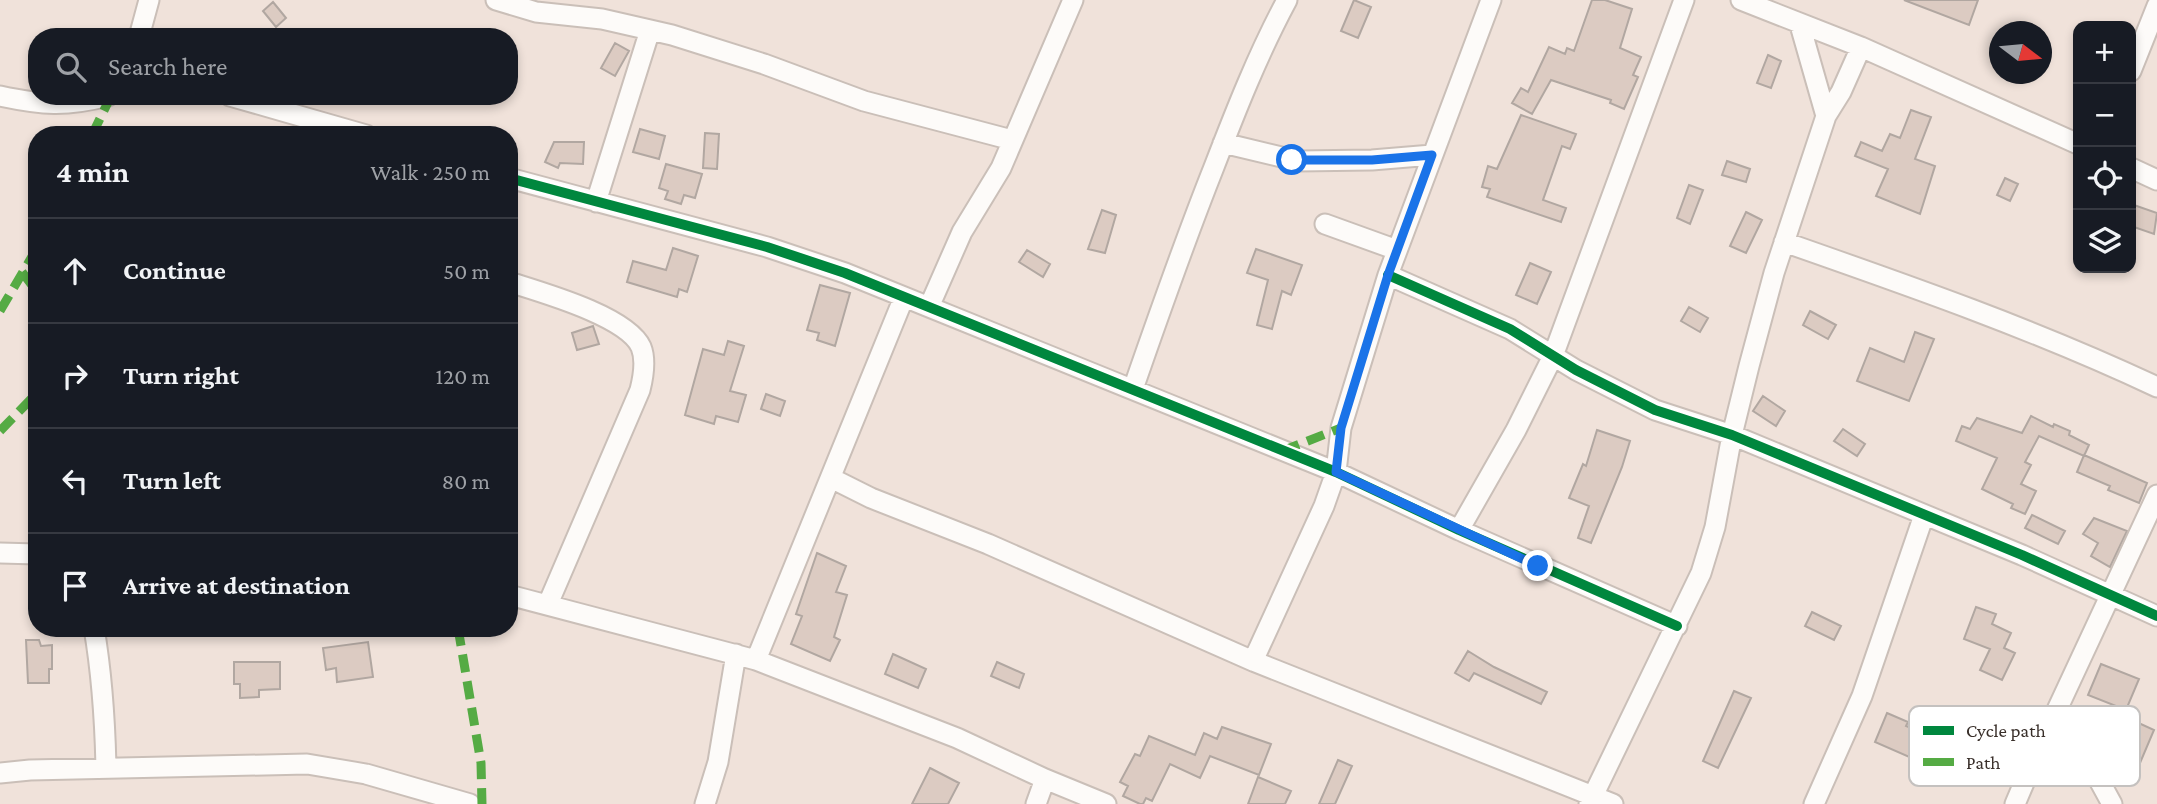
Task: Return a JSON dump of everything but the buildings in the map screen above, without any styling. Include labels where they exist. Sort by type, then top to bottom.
[{"type":"street","points":[[141,28],[149,0]]},
{"type":"street","points":[[496,0],[536,12],[602,19],[650,30],[764,64],[864,101],[1012,140]]},
{"type":"street","points":[[929,307],[962,232],[1001,167],[1073,0]]},
{"type":"street","points":[[1133,388],[1223,143],[1263,45],[1287,0]]},
{"type":"street","points":[[1253,661],[1324,506],[1336,472],[1341,428],[1388,275],[1491,0]]},
{"type":"street","points":[[1460,530],[1516,430],[1553,356],[1684,0]]},
{"type":"street","points":[[1741,0],[1861,47],[2073,142]]},
{"type":"street","points":[[2136,58],[2157,6]]},
{"type":"street","points":[[1800,25],[1826,116]]},
{"type":"street","points":[[596,201],[650,30]]},
{"type":"street","points":[[1591,800],[1701,573],[1715,527],[1732,435],[1761,314],[1826,116],[1841,92],[1861,47]]},
{"type":"street","points":[[0,96],[28,100]]},
{"type":"street","points":[[254,105],[310,126]]},
{"type":"street","points":[[1223,143],[1298,161],[1372,160],[1432,155]]},
{"type":"street","points":[[2136,170],[2157,180]]},
{"type":"street","points":[[518,180],[808,260],[1133,388],[1336,472],[1460,530],[1677,625]]},
{"type":"street","points":[[1325,225],[1397,250]]},
{"type":"street","points":[[1784,242],[1972,308],[2101,360],[2157,387]]},
{"type":"street","points":[[1388,275],[1510,329],[1596,381],[1655,410],[1732,435],[2157,616]]},
{"type":"street","points":[[518,285],[572,301],[602,316],[635,338],[642,349],[640,390],[548,604]]},
{"type":"street","points":[[756,660],[904,297]]},
{"type":"street","points":[[831,478],[871,498],[988,544],[1253,661],[1591,800],[1613,804]]},
{"type":"street","points":[[2059,706],[2157,495]]},
{"type":"street","points":[[1814,804],[1862,696],[1924,515]]},
{"type":"street","points":[[0,553],[28,554]]},
{"type":"street","points":[[518,597],[756,660],[957,738],[1106,804]]},
{"type":"street","points":[[95,637],[103,698],[106,768]]},
{"type":"street","points":[[705,804],[718,762],[737,654]]},
{"type":"street","points":[[0,773],[307,764],[366,774],[434,799],[470,804]]},
{"type":"street","points":[[1036,804],[1045,779]]},
{"type":"street","points":[[2015,804],[2023,786]]},
{"type":"street","points":[[2102,786],[2112,804]]},
{"type":"marked path","points":[[96,126],[107,105]]},
{"type":"marked path","points":[[0,311],[28,263]]},
{"type":"marked path","points":[[22,272],[28,280]]},
{"type":"marked path","points":[[0,431],[28,402]]},
{"type":"marked path","points":[[1282,451],[1341,428]]},
{"type":"marked path","points":[[460,637],[481,763],[482,804]]},
{"type":"cycle path","points":[[518,180],[767,247],[845,273],[1336,472],[1459,530],[1677,626]]},
{"type":"cycle path","points":[[1388,275],[1510,329],[1576,370],[1655,410],[1732,435],[2022,555],[2157,616]]},
{"type":"route","points":[[1292,160],[1372,160],[1432,155],[1388,275],[1341,428],[1336,472],[1538,566]]}]
